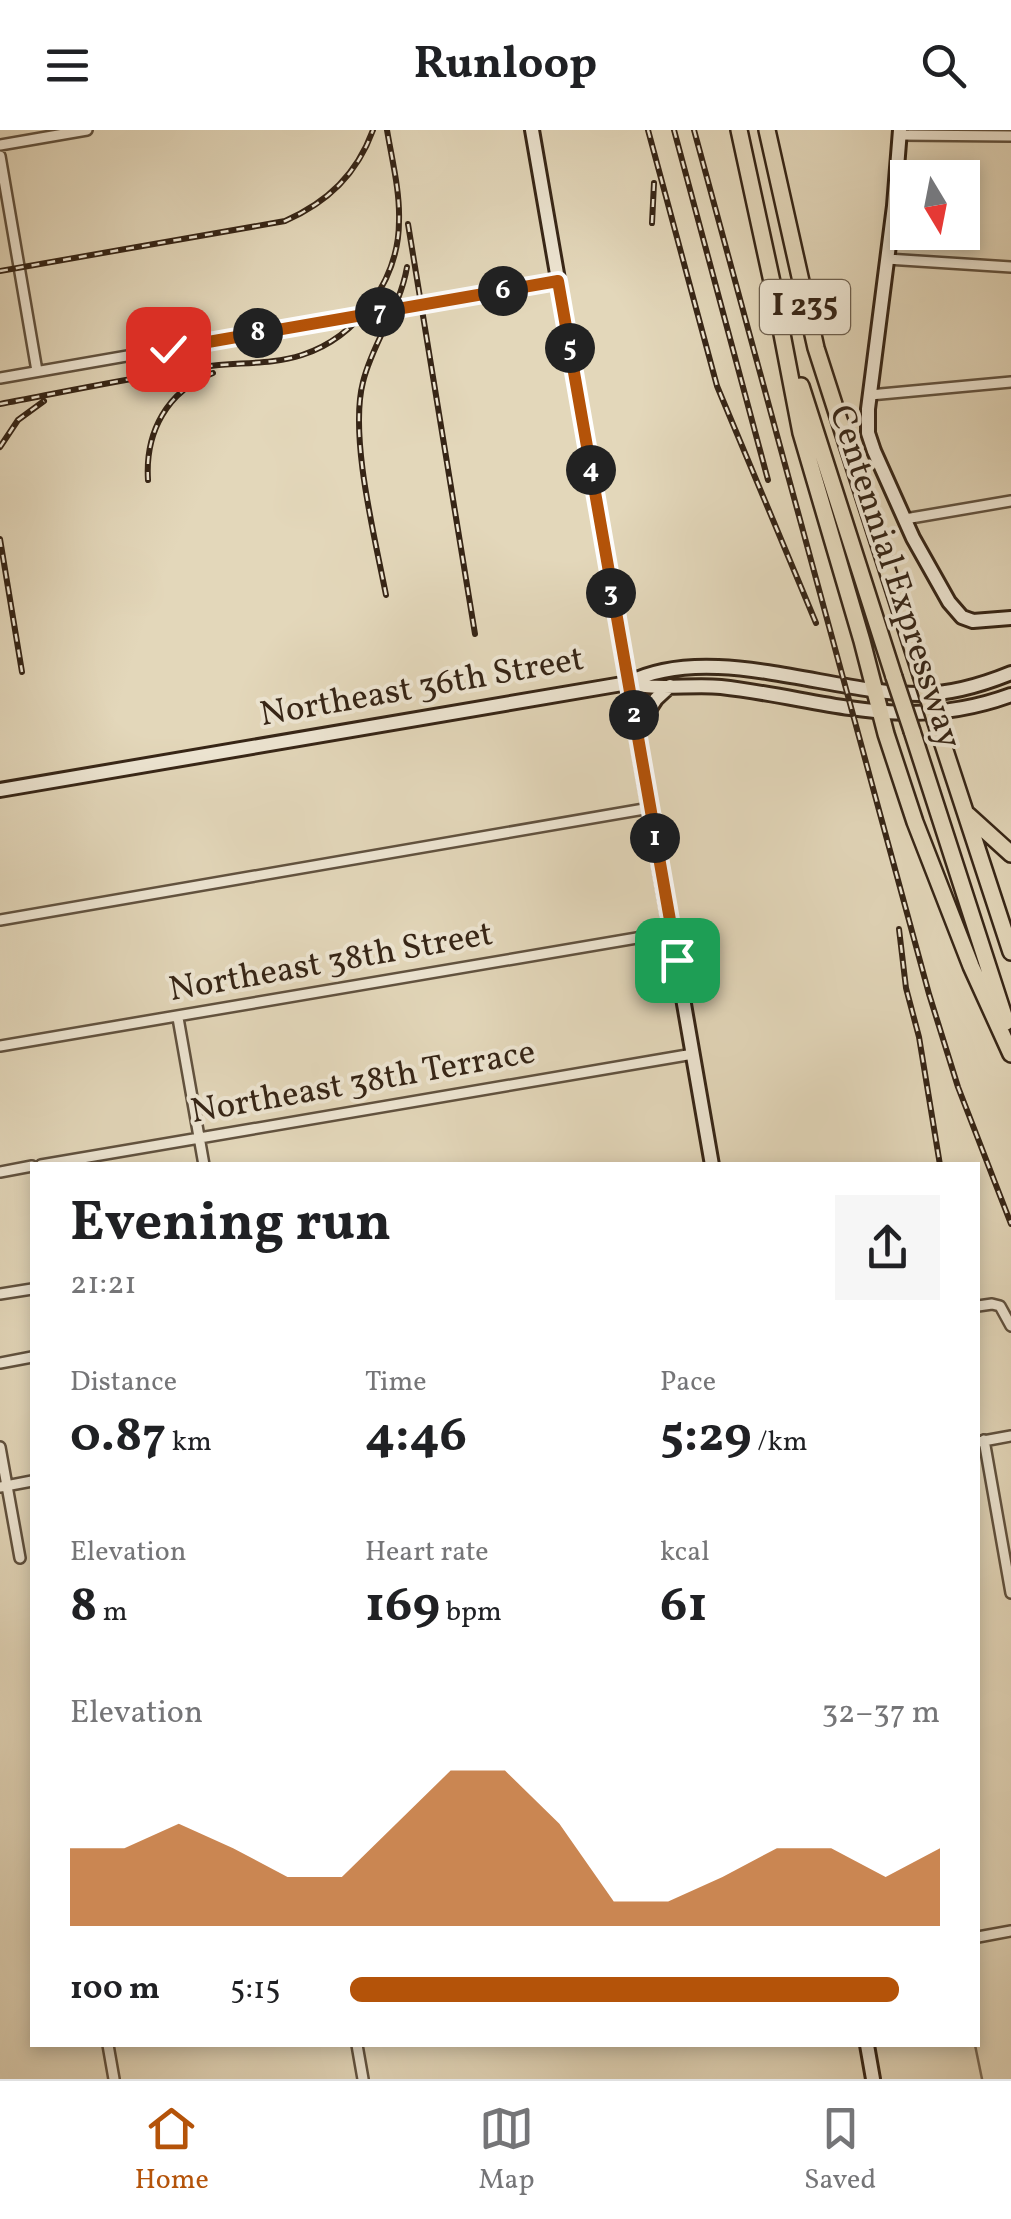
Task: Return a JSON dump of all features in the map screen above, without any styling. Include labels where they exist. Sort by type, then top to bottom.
[{"type":"highway","name":"Centennial Expressway","points":[[739,130],[772,282],[802,389],[1011,1038]]},
{"type":"highway","name":"Centennial Expressway","points":[[767,130],[811,329],[1011,952]]},
{"type":"highway","points":[[772,282],[814,485],[880,714],[914,822],[1011,1054]]},
{"type":"highway","points":[[966,812],[1011,854]]},
{"type":"main road","points":[[532,130],[711,1162]]},
{"type":"main road","points":[[900,132],[870,395],[870,442],[944,595],[962,617],[980,622],[1011,618]]},
{"type":"main road","name":"Northeast 36th Street","points":[[0,790],[628,683],[648,674],[711,668],[875,692]]},
{"type":"main road","points":[[875,692],[932,694],[1011,673]]},
{"type":"main road","points":[[628,683],[650,688],[736,689],[904,715],[956,710],[1011,695]]},
{"type":"main road","points":[[636,730],[656,699],[670,686]]},
{"type":"main road","points":[[867,2047],[873,2079]]},
{"type":"street","points":[[0,145],[88,130]]},
{"type":"street","points":[[900,132],[1011,136]]},
{"type":"street","points":[[0,156],[37,371]]},
{"type":"street","points":[[888,259],[1011,267]]},
{"type":"street","points":[[0,378],[558,281]]},
{"type":"street","points":[[870,395],[1011,382]]},
{"type":"street","points":[[905,520],[1011,501]]},
{"type":"street","points":[[0,920],[650,808]]},
{"type":"street","name":"Northeast 38th Street","points":[[0,1046],[672,932]]},
{"type":"street","points":[[178,1018],[203,1162]]},
{"type":"street","name":"Northeast 38th Terrace","points":[[59,1162],[693,1054]]},
{"type":"street","points":[[0,1172],[30,1166]]},
{"type":"street","points":[[0,1294],[30,1288]]},
{"type":"street","points":[[980,1306],[997,1305],[1011,1326]]},
{"type":"street","points":[[0,1363],[30,1357]]},
{"type":"street","points":[[1011,1436],[981,1441],[1011,1593]]},
{"type":"street","points":[[0,1447],[3,1486],[20,1558]]},
{"type":"street","points":[[3,1486],[30,1481]]},
{"type":"street","points":[[980,1937],[1011,1931]]},
{"type":"street","points":[[108,2047],[114,2079]]},
{"type":"street","points":[[357,2047],[364,2079]]},
{"type":"waterway","points":[[975,2047],[982,2079]]},
{"type":"railway","points":[[0,271],[285,221],[315,205],[339,185],[359,160],[373,130]]},
{"type":"railway","points":[[0,404],[215,365],[290,358],[341,335],[383,284],[397,243],[398,198],[387,130]]},
{"type":"railway","points":[[648,130],[717,386],[816,623]]},
{"type":"railway","points":[[674,130],[768,480]]},
{"type":"railway","points":[[694,130],[929,994],[958,1087],[1011,1224]]},
{"type":"railway","points":[[652,223],[654,183]]},
{"type":"railway","points":[[408,224],[475,634]]},
{"type":"railway","points":[[386,595],[361,458],[360,404],[367,367],[399,297],[407,267]]},
{"type":"railway","points":[[148,480],[150,446],[162,415],[183,391],[213,373]]},
{"type":"railway","points":[[0,447],[18,420],[44,401]]},
{"type":"railway","points":[[0,539],[22,672]]},
{"type":"railway","points":[[899,929],[906,988],[919,1037],[940,1162]]},
{"type":"route","points":[[168,349],[558,281],[677,960]]}]
